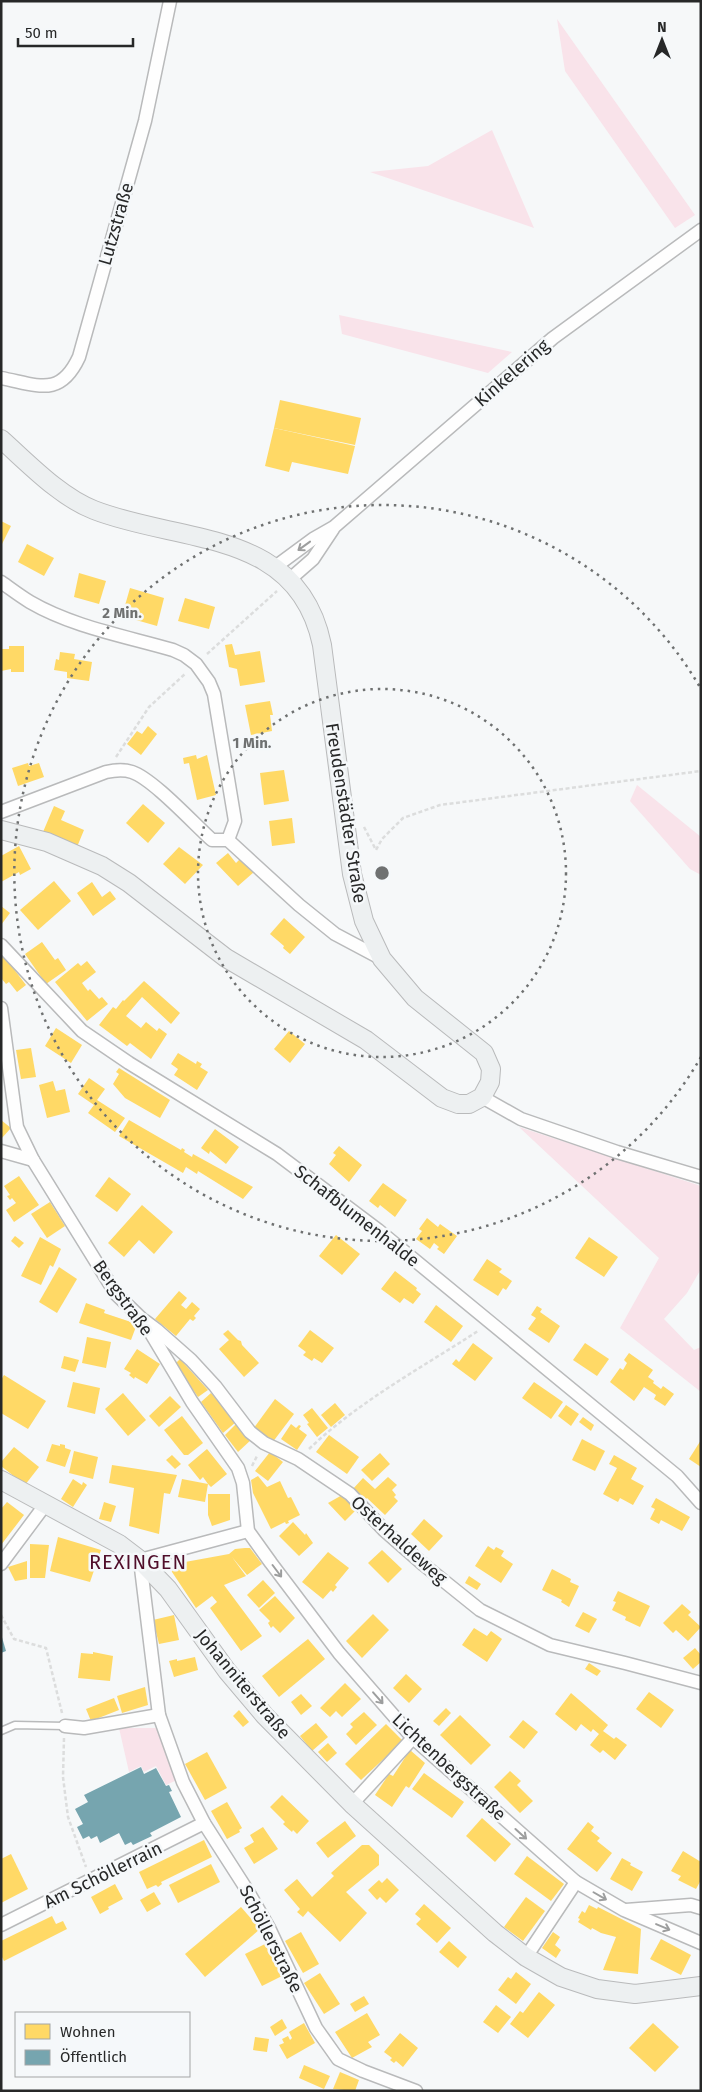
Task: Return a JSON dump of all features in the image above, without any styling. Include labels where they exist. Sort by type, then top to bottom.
[{"type":"street","name":"Lutzstraße","points":[[1,378],[40,385],[53,385],[64,380],[72,372],[79,357],[145,121],[170,1]]},
{"type":"street","name":"Kinkelering","points":[[275,567],[313,539],[334,527],[553,338],[701,230]]},
{"type":"street","name":"Freudenstädter Straße","points":[[1,439],[60,490],[92,509],[132,523],[210,538],[249,552],[275,567],[302,596],[320,632],[352,874],[364,921],[382,959],[415,998],[484,1053],[491,1069],[490,1082],[482,1097]]},
{"type":"street","name":"Kinkelering","points":[[289,580],[313,559],[334,527]]},
{"type":"street","points":[[1,582],[30,602],[56,614],[92,628],[172,650],[184,655],[196,664],[209,682],[218,714],[235,821],[228,840]]},
{"type":"street","points":[[1,812],[106,772],[126,770],[142,777],[212,840],[228,840],[299,905],[336,934],[382,959]]},
{"type":"street","points":[[1,830],[46,842],[102,866],[129,883],[226,958],[366,1040],[442,1098],[458,1104],[469,1104],[482,1097],[521,1119],[617,1152],[701,1177]]},
{"type":"street","name":"Schafblumenhalde","points":[[1,945],[82,1031],[277,1154],[378,1230],[677,1476],[701,1504]]},
{"type":"street","name":"Bergstraße","points":[[1,1008],[17,1127],[32,1160],[116,1294],[143,1320],[192,1402],[238,1468],[243,1483],[248,1531]]},
{"type":"street","points":[[1,1151],[32,1160]]},
{"type":"street","name":"Osterhaldeweg","points":[[143,1320],[191,1360],[215,1386],[250,1432],[264,1443],[298,1459],[350,1494],[384,1530],[480,1610],[550,1646],[701,1683]]},
{"type":"street","points":[[1,1480],[119,1544],[140,1560],[248,1531]]},
{"type":"street","points":[[1,1564],[45,1505]]},
{"type":"street","name":"Lichtenbergstraße","points":[[248,1531],[339,1653],[413,1738],[576,1882],[624,1910],[701,1943]]},
{"type":"street","name":"Schöllerstraße","points":[[140,1560],[159,1715],[183,1782],[204,1823],[248,1890],[269,1928],[316,2028],[338,2059],[363,2071],[416,2091]]},
{"type":"street","name":"Johanniterstraße","points":[[140,1560],[168,1589],[227,1671],[265,1716],[352,1804],[495,1933],[526,1957],[561,1977],[597,1989],[635,1994],[701,1986]]},
{"type":"street","points":[[65,1726],[84,1728],[159,1715]]},
{"type":"street","points":[[352,1804],[413,1738]]},
{"type":"street","name":"Am Schöllerrain","points":[[1,1925],[204,1823]]},
{"type":"street","points":[[526,1957],[576,1882]]},
{"type":"street","points":[[624,1910],[690,1905],[701,1908]]},
{"type":"lane","points":[[1,1731],[15,1725],[65,1726]]},
{"type":"path","points":[[106,772],[149,707],[289,580]]},
{"type":"path","points":[[361,822],[376,850],[382,839],[403,818],[440,805],[701,771]]},
{"type":"path","points":[[298,1459],[327,1432],[354,1411],[490,1324]]},
{"type":"path","points":[[243,1483],[264,1443]]},
{"type":"path","points":[[1,1615],[14,1639],[46,1648],[65,1726],[63,1777],[68,1817],[91,1880]]},
{"type":"shaded area","points":[[557,19],[695,215],[675,228],[565,71]]},
{"type":"shaded area","points":[[492,130],[534,228],[370,172],[428,166]]},
{"type":"shaded area","points":[[339,315],[512,352],[488,373],[342,334]]},
{"type":"shaded area","points":[[637,785],[701,837],[701,875],[690,869],[630,801]]},
{"type":"shaded area","points":[[519,1127],[701,1186],[701,1269],[687,1293],[664,1319],[694,1350],[701,1347],[701,1392],[620,1328],[659,1258]]},
{"type":"shaded area","points":[[119,1728],[158,1728],[177,1780],[166,1785],[156,1766],[144,1772],[141,1766],[129,1772]]},
{"type":"building: Wohnen","points":[[280,400],[361,418],[355,445],[274,428]]},
{"type":"building: Wohnen","points":[[274,428],[355,446],[348,474],[292,462],[289,472],[265,466]]},
{"type":"building: Wohnen","points":[[1,521],[11,526],[1,546]]},
{"type":"building: Wohnen","points":[[27,544],[54,558],[44,576],[18,562]]},
{"type":"building: Wohnen","points":[[79,573],[106,581],[99,604],[74,597]]},
{"type":"building: Wohnen","points":[[130,588],[164,598],[157,626],[122,616]]},
{"type":"building: Wohnen","points":[[185,598],[215,607],[209,629],[178,621]]},
{"type":"building: Wohnen","points":[[232,644],[235,655],[260,651],[265,682],[240,686],[237,669],[229,667],[225,645]]},
{"type":"building: Wohnen","points":[[9,646],[24,646],[24,672],[11,672],[11,669],[1,671],[1,649],[9,649]]},
{"type":"building: Wohnen","points":[[60,652],[75,654],[74,659],[92,662],[89,681],[67,678],[67,672],[54,670],[56,659],[59,660]]},
{"type":"building: Wohnen","points":[[270,701],[273,715],[270,715],[272,731],[251,735],[245,705]]},
{"type":"building: Wohnen","points":[[148,726],[157,734],[141,755],[127,744],[137,731],[142,734]]},
{"type":"building: Wohnen","points":[[196,755],[197,759],[207,755],[216,795],[197,800],[189,763],[184,764],[183,758]]},
{"type":"building: Wohnen","points":[[28,763],[29,766],[39,763],[44,777],[18,786],[12,768]]},
{"type":"building: Wohnen","points":[[284,770],[289,801],[264,805],[260,773]]},
{"type":"building: Wohnen","points":[[143,804],[165,823],[148,843],[126,823]]},
{"type":"building: Wohnen","points":[[54,806],[65,811],[61,820],[84,830],[77,847],[43,832]]},
{"type":"building: Wohnen","points":[[292,818],[295,843],[272,846],[269,821]]},
{"type":"building: Wohnen","points":[[19,846],[31,869],[20,875],[19,872],[1,882],[1,856]]},
{"type":"building: Wohnen","points":[[179,847],[203,865],[185,884],[163,864]]},
{"type":"building: Wohnen","points":[[228,853],[236,863],[241,858],[254,872],[238,886],[216,863]]},
{"type":"building: Wohnen","points":[[54,881],[71,901],[38,930],[20,910]]},
{"type":"building: Wohnen","points":[[92,882],[102,897],[110,891],[116,899],[93,916],[77,893]]},
{"type":"building: Wohnen","points":[[1,906],[10,913],[1,925]]},
{"type":"building: Wohnen","points":[[284,918],[305,937],[290,954],[270,934]]},
{"type":"building: Wohnen","points":[[42,942],[55,960],[58,958],[66,970],[46,984],[25,954]]},
{"type":"building: Wohnen","points":[[1,952],[26,985],[17,992],[9,982],[6,984],[1,978]]},
{"type":"building: Wohnen","points":[[87,961],[96,972],[82,983],[88,991],[90,989],[99,999],[102,997],[108,1004],[87,1021],[55,982],[78,963],[81,966]]},
{"type":"building: Wohnen","points":[[144,981],[180,1013],[171,1024],[142,997],[126,1016],[141,1028],[146,1022],[157,1031],[159,1028],[167,1034],[151,1059],[130,1043],[127,1046],[99,1025],[113,1007],[116,1009]]},
{"type":"building: Wohnen","points":[[56,1028],[82,1045],[71,1063],[45,1046]]},
{"type":"building: Wohnen","points":[[289,1031],[305,1044],[290,1063],[274,1049]]},
{"type":"building: Wohnen","points":[[31,1048],[36,1077],[21,1079],[16,1050]]},
{"type":"building: Wohnen","points":[[178,1053],[196,1064],[197,1061],[202,1064],[200,1067],[208,1072],[197,1090],[174,1075],[178,1069],[171,1064]]},
{"type":"building: Wohnen","points":[[119,1068],[170,1100],[160,1118],[125,1098],[113,1084],[119,1074],[116,1072]]},
{"type":"building: Wohnen","points":[[89,1078],[105,1089],[97,1100],[125,1118],[115,1132],[88,1113],[94,1105],[78,1094]]},
{"type":"building: Wohnen","points":[[53,1081],[56,1091],[65,1089],[70,1112],[47,1118],[39,1085]]},
{"type":"building: Wohnen","points":[[1,1120],[11,1128],[1,1139]]},
{"type":"building: Wohnen","points":[[129,1120],[181,1150],[182,1148],[185,1150],[184,1152],[192,1157],[193,1154],[253,1187],[243,1199],[198,1171],[197,1174],[186,1167],[183,1173],[119,1136]]},
{"type":"building: Wohnen","points":[[215,1129],[239,1147],[226,1164],[210,1151],[209,1154],[201,1148]]},
{"type":"building: Wohnen","points":[[339,1146],[362,1165],[349,1182],[329,1164],[336,1155],[333,1153]]},
{"type":"building: Wohnen","points":[[19,1176],[39,1205],[14,1222],[6,1210],[16,1203],[7,1196],[10,1195],[4,1186]]},
{"type":"building: Wohnen","points":[[109,1177],[131,1194],[117,1212],[95,1196]]},
{"type":"building: Wohnen","points":[[383,1183],[407,1200],[395,1217],[380,1205],[378,1208],[369,1201]]},
{"type":"building: Wohnen","points":[[50,1202],[65,1226],[47,1238],[31,1214]]},
{"type":"building: Wohnen","points":[[142,1205],[173,1232],[154,1254],[139,1240],[124,1257],[108,1243]]},
{"type":"building: Wohnen","points":[[427,1218],[438,1227],[440,1224],[457,1236],[444,1254],[437,1249],[439,1247],[434,1243],[430,1249],[416,1239],[422,1231],[419,1229]]},
{"type":"building: Wohnen","points":[[336,1235],[360,1254],[342,1275],[319,1256]]},
{"type":"building: Wohnen","points":[[15,1236],[24,1243],[19,1248],[11,1241]]},
{"type":"building: Wohnen","points":[[40,1237],[61,1249],[53,1267],[50,1265],[41,1285],[21,1276]]},
{"type":"building: Wohnen","points":[[589,1237],[618,1257],[604,1277],[575,1258]]},
{"type":"building: Wohnen","points":[[487,1259],[502,1269],[499,1272],[512,1281],[506,1290],[503,1288],[498,1296],[473,1280]]},
{"type":"building: Wohnen","points":[[59,1267],[77,1279],[57,1313],[39,1302]]},
{"type":"building: Wohnen","points":[[395,1271],[417,1288],[416,1290],[421,1294],[413,1304],[404,1298],[400,1303],[381,1289]]},
{"type":"building: Wohnen","points":[[179,1291],[187,1298],[181,1305],[186,1309],[192,1302],[200,1309],[194,1316],[196,1318],[193,1321],[190,1319],[176,1336],[155,1319]]},
{"type":"building: Wohnen","points":[[86,1303],[105,1310],[104,1313],[137,1324],[131,1340],[79,1323]]},
{"type":"building: Wohnen","points":[[436,1305],[463,1326],[451,1342],[424,1322]]},
{"type":"building: Wohnen","points":[[537,1306],[542,1309],[540,1312],[560,1326],[549,1343],[528,1329],[536,1318],[531,1315]]},
{"type":"building: Wohnen","points":[[228,1330],[241,1341],[242,1345],[259,1363],[244,1377],[219,1349],[229,1340],[223,1334]]},
{"type":"building: Wohnen","points":[[310,1330],[334,1348],[322,1363],[314,1358],[312,1361],[303,1355],[306,1352],[298,1346]]},
{"type":"building: Wohnen","points":[[87,1337],[111,1342],[106,1368],[82,1363]]},
{"type":"building: Wohnen","points":[[473,1343],[493,1358],[475,1381],[452,1364],[456,1359],[459,1362]]},
{"type":"building: Wohnen","points":[[585,1343],[609,1359],[597,1376],[573,1360]]},
{"type":"building: Wohnen","points":[[137,1349],[160,1364],[147,1384],[135,1377],[134,1379],[129,1375],[131,1373],[124,1369]]},
{"type":"building: Wohnen","points":[[629,1353],[653,1370],[648,1377],[654,1381],[653,1383],[661,1389],[663,1386],[674,1394],[665,1406],[654,1399],[656,1395],[644,1387],[634,1401],[610,1382],[620,1368],[623,1370],[627,1363],[624,1360]]},
{"type":"building: Wohnen","points":[[64,1356],[79,1360],[75,1372],[61,1368]]},
{"type":"building: Wohnen","points":[[180,1359],[208,1390],[198,1397],[175,1364]]},
{"type":"building: Wohnen","points":[[4,1375],[46,1401],[28,1429],[1,1413],[1,1380]]},
{"type":"building: Wohnen","points":[[73,1382],[100,1388],[95,1414],[67,1407]]},
{"type":"building: Wohnen","points":[[534,1382],[563,1402],[551,1419],[522,1398]]},
{"type":"building: Wohnen","points":[[123,1393],[146,1420],[128,1436],[105,1409]]},
{"type":"building: Wohnen","points":[[211,1393],[236,1422],[223,1433],[201,1402]]},
{"type":"building: Wohnen","points":[[170,1396],[181,1407],[159,1427],[149,1416]]},
{"type":"building: Wohnen","points":[[275,1399],[294,1414],[272,1443],[253,1429]]},
{"type":"building: Wohnen","points":[[335,1403],[345,1415],[331,1427],[321,1415]]},
{"type":"building: Wohnen","points":[[566,1405],[579,1414],[571,1426],[558,1416]]},
{"type":"building: Wohnen","points":[[312,1408],[328,1428],[317,1437],[303,1415]]},
{"type":"building: Wohnen","points":[[182,1416],[203,1443],[188,1455],[184,1455],[164,1430]]},
{"type":"building: Wohnen","points":[[583,1417],[594,1425],[591,1431],[579,1422]]},
{"type":"building: Wohnen","points":[[236,1424],[252,1439],[238,1452],[225,1435]]},
{"type":"building: Wohnen","points":[[291,1424],[296,1428],[299,1425],[301,1426],[299,1429],[307,1435],[297,1450],[281,1439]]},
{"type":"building: Wohnen","points":[[329,1435],[359,1457],[347,1474],[316,1452]]},
{"type":"building: Wohnen","points":[[582,1439],[605,1451],[595,1471],[572,1460]]},
{"type":"building: Wohnen","points":[[701,1440],[701,1467],[689,1459]]},
{"type":"building: Wohnen","points":[[52,1444],[65,1445],[65,1448],[71,1450],[65,1467],[46,1461]]},
{"type":"building: Wohnen","points":[[14,1447],[39,1467],[25,1485],[1,1466],[1,1462]]},
{"type":"building: Wohnen","points":[[207,1449],[227,1474],[211,1487],[203,1477],[200,1480],[188,1465]]},
{"type":"building: Wohnen","points":[[74,1451],[98,1457],[93,1479],[69,1473]]},
{"type":"building: Wohnen","points":[[270,1452],[283,1462],[268,1481],[255,1471]]},
{"type":"building: Wohnen","points":[[380,1453],[390,1464],[372,1481],[361,1470]]},
{"type":"building: Wohnen","points":[[172,1455],[181,1464],[175,1469],[166,1460]]},
{"type":"building: Wohnen","points":[[614,1455],[637,1468],[631,1479],[644,1486],[633,1505],[620,1498],[618,1502],[603,1494],[617,1468],[609,1464]]},
{"type":"building: Wohnen","points":[[112,1465],[177,1475],[170,1494],[164,1493],[159,1534],[129,1526],[134,1488],[109,1483]]},
{"type":"building: Wohnen","points":[[258,1476],[267,1487],[280,1481],[288,1498],[291,1497],[300,1515],[288,1521],[289,1523],[286,1524],[285,1522],[271,1529],[253,1493],[251,1480]]},
{"type":"building: Wohnen","points":[[388,1477],[397,1485],[392,1490],[396,1495],[394,1497],[398,1501],[385,1515],[367,1498],[364,1501],[352,1490],[363,1478],[375,1489]]},
{"type":"building: Wohnen","points":[[73,1479],[82,1485],[83,1482],[87,1485],[73,1507],[61,1499]]},
{"type":"building: Wohnen","points":[[182,1479],[208,1484],[205,1502],[178,1497]]},
{"type":"building: Wohnen","points":[[208,1494],[230,1494],[230,1520],[212,1526],[208,1515]]},
{"type":"building: Wohnen","points":[[344,1494],[358,1508],[345,1521],[328,1503]]},
{"type":"building: Wohnen","points":[[656,1498],[690,1517],[682,1531],[661,1520],[659,1524],[650,1519],[655,1509],[651,1507]]},
{"type":"building: Wohnen","points":[[7,1502],[24,1515],[1,1545],[1,1509]]},
{"type":"building: Wohnen","points":[[104,1502],[116,1506],[111,1522],[99,1519]]},
{"type":"building: Wohnen","points":[[424,1519],[443,1536],[429,1551],[411,1534]]},
{"type":"building: Wohnen","points":[[293,1522],[305,1535],[306,1533],[313,1543],[299,1556],[279,1536]]},
{"type":"building: Wohnen","points":[[58,1537],[101,1550],[90,1582],[50,1571]]},
{"type":"building: Wohnen","points":[[30,1544],[49,1545],[45,1578],[30,1578]]},
{"type":"building: Wohnen","points":[[488,1546],[494,1550],[496,1547],[504,1551],[501,1556],[513,1564],[501,1583],[475,1566]]},
{"type":"building: Wohnen","points":[[250,1548],[262,1564],[247,1575],[232,1557],[246,1576],[224,1585],[262,1636],[241,1651],[210,1608],[217,1602],[212,1596],[196,1608],[171,1568],[174,1564],[229,1554],[235,1549]]},
{"type":"building: Wohnen","points":[[382,1550],[402,1569],[388,1583],[368,1563]]},
{"type":"building: Wohnen","points":[[328,1552],[349,1568],[335,1585],[337,1587],[333,1592],[331,1590],[323,1599],[302,1582]]},
{"type":"building: Wohnen","points":[[27,1561],[27,1579],[15,1581],[8,1567]]},
{"type":"building: Wohnen","points":[[552,1569],[571,1579],[570,1582],[579,1586],[569,1607],[561,1602],[562,1600],[542,1590]]},
{"type":"building: Wohnen","points":[[469,1576],[481,1584],[477,1590],[465,1583]]},
{"type":"building: Wohnen","points":[[263,1580],[275,1593],[259,1608],[247,1595]]},
{"type":"building: Wohnen","points":[[618,1591],[650,1606],[640,1627],[625,1620],[626,1617],[612,1610],[616,1602],[613,1601]]},
{"type":"building: Wohnen","points":[[275,1596],[295,1618],[280,1633],[273,1626],[271,1628],[268,1623],[270,1621],[259,1610]]},
{"type":"building: Wohnen","points":[[682,1604],[691,1612],[688,1615],[701,1627],[688,1641],[676,1630],[673,1633],[663,1623]]},
{"type":"building: Wohnen","points":[[583,1612],[597,1619],[589,1633],[575,1626]]},
{"type":"building: Wohnen","points":[[373,1614],[389,1630],[362,1658],[346,1641]]},
{"type":"building: Wohnen","points":[[174,1615],[179,1640],[159,1644],[153,1620]]},
{"type":"building: Wohnen","points":[[474,1628],[487,1636],[491,1631],[502,1639],[487,1662],[462,1645]]},
{"type":"building: Wohnen","points":[[308,1639],[325,1659],[279,1697],[262,1676]]},
{"type":"building: Wohnen","points":[[695,1648],[701,1655],[701,1662],[693,1669],[683,1658]]},
{"type":"building: Wohnen","points":[[93,1652],[113,1656],[110,1681],[78,1678],[81,1653],[93,1654]]},
{"type":"building: Wohnen","points":[[195,1657],[198,1670],[174,1677],[169,1661]]},
{"type":"building: Wohnen","points":[[589,1663],[601,1671],[597,1676],[585,1669]]},
{"type":"building: Wohnen","points":[[406,1674],[422,1689],[409,1703],[393,1688]]},
{"type":"building: Wohnen","points":[[345,1683],[361,1699],[342,1717],[336,1711],[330,1717],[320,1708]]},
{"type":"building: Wohnen","points":[[145,1687],[148,1705],[122,1713],[117,1696]]},
{"type":"building: Wohnen","points":[[649,1692],[674,1710],[661,1728],[636,1709]]},
{"type":"building: Wohnen","points":[[571,1693],[608,1725],[603,1731],[627,1745],[615,1760],[603,1750],[600,1753],[590,1745],[599,1734],[593,1729],[591,1732],[581,1724],[576,1731],[555,1714]]},
{"type":"building: Wohnen","points":[[301,1694],[312,1706],[301,1715],[291,1702]]},
{"type":"building: Wohnen","points":[[114,1698],[119,1710],[91,1721],[86,1709]]},
{"type":"building: Wohnen","points":[[446,1708],[451,1713],[439,1726],[433,1721]]},
{"type":"building: Wohnen","points":[[239,1710],[249,1722],[243,1727],[233,1716]]},
{"type":"building: Wohnen","points":[[364,1712],[377,1725],[356,1745],[346,1734],[353,1727],[350,1724]]},
{"type":"building: Wohnen","points":[[460,1715],[491,1745],[471,1765],[440,1735]]},
{"type":"building: Wohnen","points":[[523,1720],[538,1732],[524,1749],[509,1737]]},
{"type":"building: Wohnen","points":[[316,1723],[328,1737],[312,1751],[300,1736]]},
{"type":"building: Wohnen","points":[[386,1724],[403,1741],[361,1780],[345,1764]]},
{"type":"building: Wohnen","points":[[328,1743],[337,1753],[327,1762],[318,1752]]},
{"type":"building: Wohnen","points":[[410,1750],[425,1763],[409,1788],[406,1786],[392,1807],[375,1795],[389,1774],[393,1776]]},
{"type":"building: Wohnen","points":[[207,1752],[227,1788],[205,1800],[185,1764]]},
{"type":"building: Wohnen","points":[[510,1771],[521,1781],[517,1785],[533,1801],[520,1813],[494,1787]]},
{"type":"building: Wohnen","points":[[424,1773],[464,1802],[452,1818],[412,1789]]},
{"type":"building: Wohnen","points":[[282,1795],[309,1821],[297,1834],[283,1824],[285,1822],[270,1807]]},
{"type":"building: Wohnen","points":[[227,1802],[242,1828],[239,1830],[240,1832],[227,1839],[211,1811]]},
{"type":"building: Wohnen","points":[[482,1818],[511,1844],[495,1862],[466,1836]]},
{"type":"building: Wohnen","points":[[345,1821],[356,1836],[328,1858],[316,1843]]},
{"type":"building: Wohnen","points":[[588,1822],[594,1827],[591,1831],[600,1838],[597,1841],[612,1853],[597,1872],[567,1849]]},
{"type":"building: Wohnen","points":[[263,1827],[278,1849],[254,1864],[244,1848],[254,1842],[250,1835]]},
{"type":"building: Wohnen","points":[[204,1840],[212,1857],[161,1882],[162,1884],[158,1887],[156,1885],[147,1889],[139,1872]]},
{"type":"building: Wohnen","points":[[362,1845],[369,1845],[379,1855],[379,1865],[346,1892],[367,1913],[340,1942],[308,1911],[303,1917],[297,1912],[300,1909],[284,1890],[297,1879],[312,1897],[334,1876],[331,1873]]},
{"type":"building: Wohnen","points":[[683,1851],[701,1862],[701,1880],[696,1889],[678,1880],[681,1876],[671,1871]]},
{"type":"building: Wohnen","points":[[11,1854],[28,1889],[1,1903],[1,1859]]},
{"type":"building: Wohnen","points":[[527,1856],[564,1884],[551,1901],[514,1874]]},
{"type":"building: Wohnen","points":[[622,1858],[643,1872],[632,1891],[610,1879]]},
{"type":"building: Wohnen","points":[[211,1864],[220,1882],[178,1903],[169,1885]]},
{"type":"building: Wohnen","points":[[387,1878],[399,1890],[386,1903],[380,1897],[377,1900],[368,1890],[379,1880],[382,1883]]},
{"type":"building: Wohnen","points":[[115,1884],[123,1899],[100,1914],[91,1897]]},
{"type":"building: Wohnen","points":[[154,1892],[161,1904],[147,1912],[140,1900]]},
{"type":"building: Wohnen","points":[[526,1897],[545,1911],[523,1941],[504,1927]]},
{"type":"building: Wohnen","points":[[424,1904],[451,1928],[437,1943],[416,1924],[421,1919],[415,1914]]},
{"type":"building: Wohnen","points":[[589,1905],[597,1909],[598,1907],[641,1929],[638,1974],[603,1970],[616,1937],[601,1933],[592,1928],[591,1930],[578,1922],[582,1911],[585,1913]]},
{"type":"building: Wohnen","points":[[241,1907],[260,1929],[205,1977],[185,1954]]},
{"type":"building: Wohnen","points":[[52,1916],[56,1924],[63,1921],[67,1929],[4,1961],[1,1955],[1,1941]]},
{"type":"building: Wohnen","points":[[301,1932],[319,1964],[303,1973],[285,1941]]},
{"type":"building: Wohnen","points":[[553,1932],[560,1937],[555,1945],[561,1950],[556,1958],[542,1948]]},
{"type":"building: Wohnen","points":[[661,1939],[691,1955],[681,1975],[650,1959]]},
{"type":"building: Wohnen","points":[[449,1941],[467,1957],[458,1968],[439,1952]]},
{"type":"building: Wohnen","points":[[265,1944],[282,1976],[262,1986],[245,1954]]},
{"type":"building: Wohnen","points":[[516,1972],[531,1984],[516,2004],[498,1990],[508,1977],[511,1979]]},
{"type":"building: Wohnen","points":[[320,1973],[340,2004],[324,2014],[304,1983]]},
{"type":"building: Wohnen","points":[[539,1992],[555,2005],[528,2038],[510,2024],[520,2011],[523,2013]]},
{"type":"building: Wohnen","points":[[364,1996],[369,2004],[355,2012],[350,2004]]},
{"type":"building: Wohnen","points":[[496,2005],[511,2017],[498,2033],[483,2022]]},
{"type":"building: Wohnen","points":[[367,2013],[380,2035],[368,2042],[372,2047],[352,2058],[335,2032]]},
{"type":"building: Wohnen","points":[[282,2019],[287,2028],[275,2036],[270,2027]]},
{"type":"building: Wohnen","points":[[304,2023],[315,2043],[287,2059],[279,2045],[284,2043],[282,2039],[288,2036],[290,2040],[292,2038],[289,2032]]},
{"type":"building: Wohnen","points":[[653,2023],[679,2047],[655,2072],[629,2048]]},
{"type":"building: Wohnen","points":[[400,2033],[418,2048],[403,2067],[396,2061],[394,2063],[390,2060],[392,2058],[384,2052]]},
{"type":"building: Wohnen","points":[[255,2037],[269,2039],[267,2052],[253,2050]]},
{"type":"building: Wohnen","points":[[304,2065],[330,2076],[324,2089],[299,2078]]},
{"type":"building: Wohnen","points":[[340,2072],[359,2080],[355,2091],[333,2089]]},
{"type":"building: Öffentlich","points":[[1,1634],[6,1651],[1,1653]]},
{"type":"building: Öffentlich","points":[[141,1767],[144,1774],[156,1768],[166,1786],[169,1785],[172,1791],[169,1792],[181,1817],[150,1833],[152,1836],[133,1845],[131,1842],[125,1845],[119,1833],[100,1843],[97,1836],[91,1839],[89,1836],[83,1839],[77,1827],[83,1824],[75,1809],[88,1802],[84,1795]]},
{"type":"district","name":"REXINGEN","points":[[138,1562]]}]
